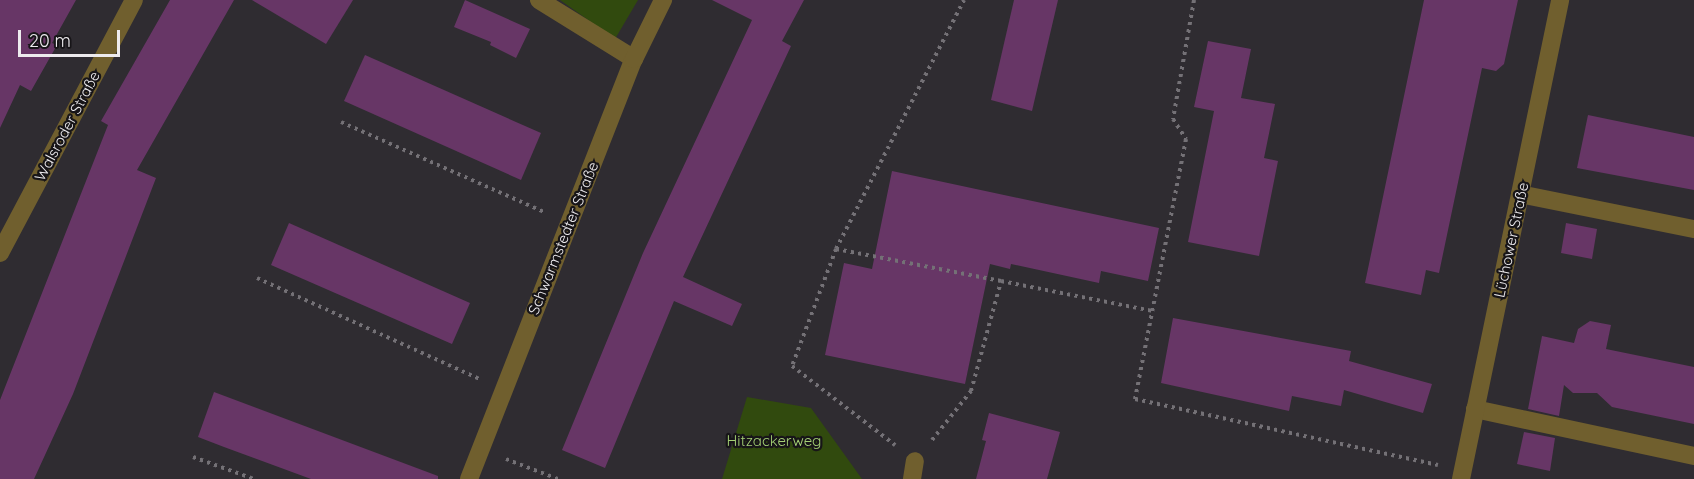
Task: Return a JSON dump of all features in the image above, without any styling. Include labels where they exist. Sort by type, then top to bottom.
[{"type":"street","name":"Walsroder Straße","points":[[0,253],[134,0]]},
{"type":"street","points":[[539,0],[634,59]]},
{"type":"street","name":"Schwarmstedter Straße","points":[[469,479],[634,59],[663,0]]},
{"type":"street","name":"Lüchower Straße","points":[[1462,475],[1560,0]]},
{"type":"street","points":[[1520,194],[1694,229]]},
{"type":"street","points":[[1475,409],[1694,456]]},
{"type":"path","points":[[964,0],[836,249],[792,366],[914,470],[971,391],[1001,281]]},
{"type":"path","points":[[1194,0],[1173,119],[1186,139],[1135,399],[1462,475]]},
{"type":"path","points":[[340,122],[569,223]]},
{"type":"path","points":[[836,249],[1152,311]]},
{"type":"path","points":[[257,278],[503,389]]},
{"type":"path","points":[[480,449],[558,479]]},
{"type":"path","points":[[194,457],[254,479]]},
{"type":"green space","points":[[560,0],[638,0],[615,39]]},
{"type":"green space","name":"Hitzackerweg","points":[[747,397],[811,408],[862,479],[722,479]]},
{"type":"building","points":[[0,0],[76,0],[52,43],[57,45],[31,91],[20,85],[0,128]]},
{"type":"building","points":[[170,0],[234,0],[137,170],[156,178],[73,394],[34,479],[0,479],[0,400],[108,125],[101,121]]},
{"type":"building","points":[[252,0],[353,0],[326,44]]},
{"type":"building","points":[[465,0],[530,29],[516,58],[490,45],[491,42],[454,27]]},
{"type":"building","points":[[712,0],[804,0],[782,41],[791,46],[683,277],[742,304],[732,326],[674,301],[605,468],[562,450],[643,253],[752,20]]},
{"type":"building","points":[[1014,0],[1058,0],[1032,111],[991,100]]},
{"type":"building","points":[[1424,0],[1518,0],[1504,64],[1496,71],[1482,68],[1439,273],[1426,270],[1421,295],[1365,283]]},
{"type":"building","points":[[1208,41],[1251,49],[1241,98],[1275,104],[1264,158],[1278,161],[1259,256],[1188,242],[1214,111],[1194,107]]},
{"type":"building","points":[[365,55],[541,133],[521,180],[344,101]]},
{"type":"building","points":[[1588,115],[1694,137],[1694,190],[1577,168]]},
{"type":"building","points":[[892,171],[1159,228],[1148,281],[1101,271],[1099,283],[1011,264],[1010,269],[990,264],[965,384],[825,355],[844,263],[872,269]]},
{"type":"building","points":[[289,223],[470,303],[452,344],[271,265]]},
{"type":"building","points":[[1566,223],[1597,229],[1592,259],[1561,253]]},
{"type":"building","points":[[1173,318],[1351,351],[1349,361],[1432,384],[1423,413],[1344,390],[1341,406],[1292,396],[1289,411],[1161,383]]},
{"type":"building","points":[[1590,321],[1611,325],[1606,349],[1694,367],[1694,424],[1612,407],[1597,393],[1573,393],[1564,385],[1559,416],[1528,409],[1542,336],[1574,343],[1578,329]]},
{"type":"building","points":[[214,392],[438,476],[438,479],[311,479],[198,437]]},
{"type":"building","points":[[989,413],[1060,432],[1047,479],[976,479],[986,441],[982,440]]},
{"type":"building","points":[[1524,432],[1555,438],[1550,471],[1517,464]]}]
